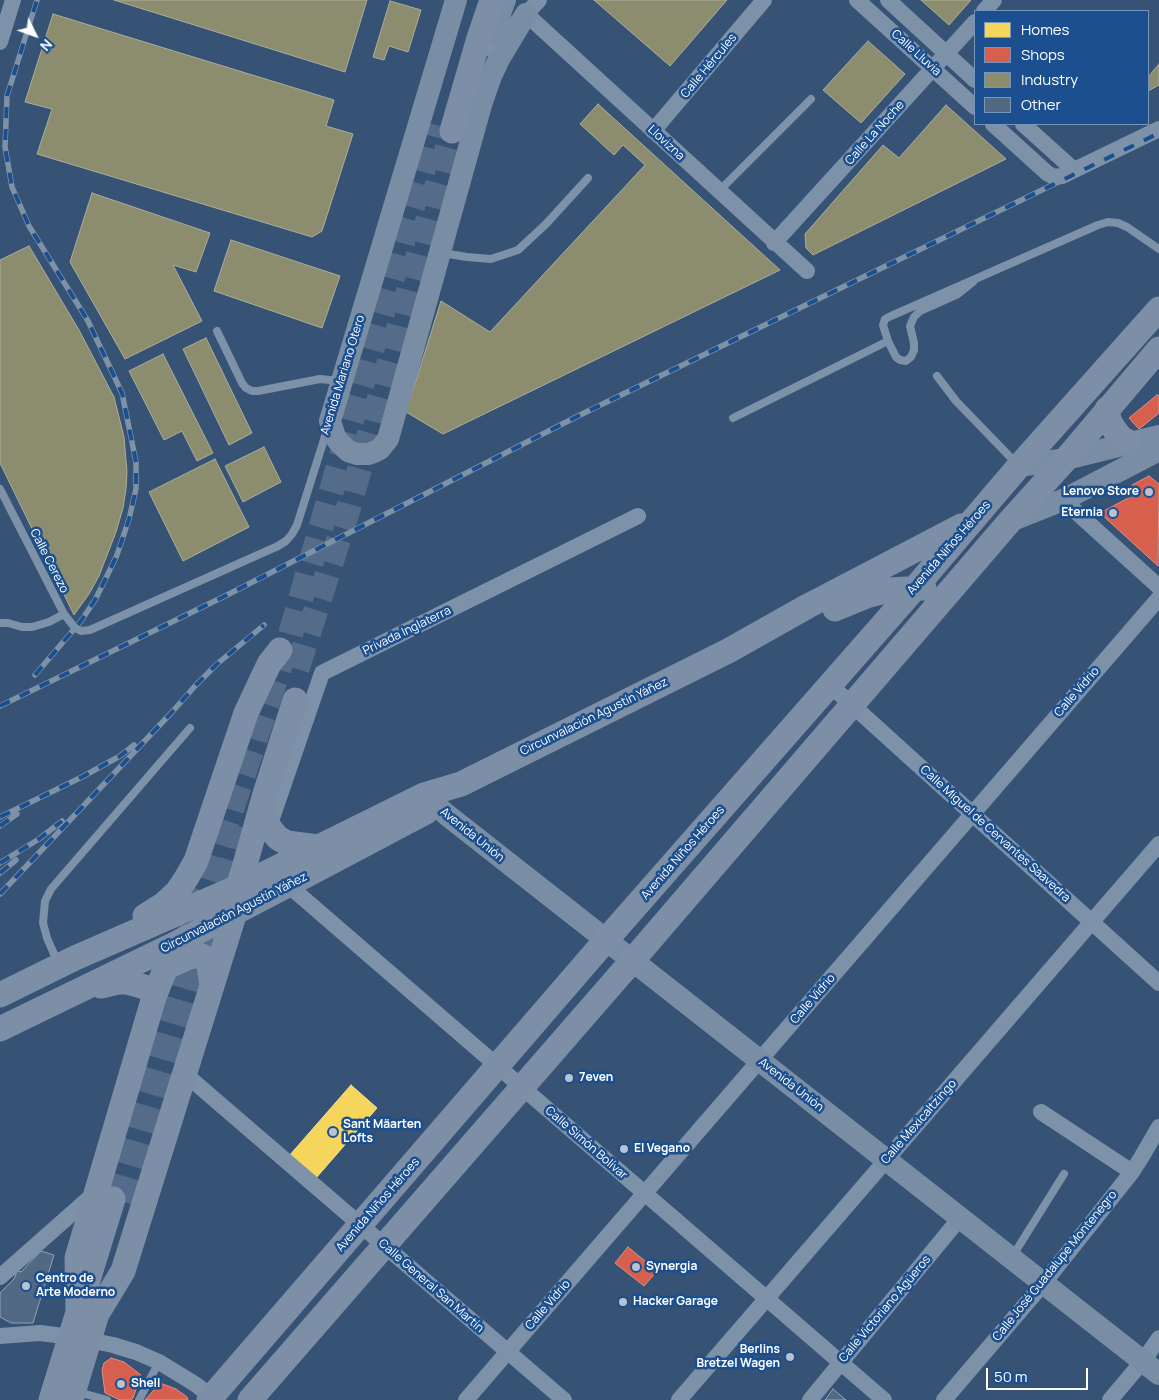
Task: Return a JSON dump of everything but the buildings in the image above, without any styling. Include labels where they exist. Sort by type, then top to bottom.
[{"type":"main road","name":"Avenida Mariano Otero","points":[[330,421],[456,0]]},
{"type":"main road","points":[[448,125],[475,0]]},
{"type":"main road","points":[[448,125],[492,0]]},
{"type":"main road","points":[[448,125],[488,48],[505,0]]},
{"type":"main road","points":[[330,421],[335,437],[339,442],[348,451],[357,454],[374,452],[380,449],[388,439],[481,105],[499,59],[533,7]]},
{"type":"main road","name":"Avenida Niños Héroes","points":[[213,1399],[606,940],[915,588],[1019,466],[1159,309]]},
{"type":"main road","points":[[250,1400],[632,961],[1159,349]]},
{"type":"main road","points":[[1108,409],[1109,420],[1114,429],[1121,438],[1130,443]]},
{"type":"main road","points":[[1019,466],[1066,459],[1159,436]]},
{"type":"main road","points":[[1010,521],[1063,500],[1159,450]]},
{"type":"main road","name":"Circunvalación Agustín Yáñez","points":[[0,1030],[288,886],[461,784],[728,651],[808,606],[972,521]]},
{"type":"main road","name":"Circunvalación Agustín Yáñez","points":[[728,651],[869,595],[889,590],[915,588],[952,589]]},
{"type":"main road","points":[[67,962],[164,904],[177,892],[188,877],[196,861],[246,713],[269,664],[280,650]]},
{"type":"main road","points":[[147,957],[170,935],[191,925],[226,901],[238,887],[264,794],[295,700]]},
{"type":"main road","points":[[264,794],[266,820],[269,828],[278,838],[287,843],[318,847]]},
{"type":"main road","name":"Circunvalación Agustín Yáñez","points":[[0,995],[67,962],[238,887],[318,847],[431,801]]},
{"type":"main road","name":"Avenida Unión","points":[[431,801],[1151,1368]]},
{"type":"main road","points":[[88,1313],[123,1271],[235,912]]},
{"type":"main road","points":[[50,1400],[80,1339],[88,1313],[154,997],[166,968],[196,955],[202,956],[206,960],[209,966],[212,986]]},
{"type":"main road","points":[[61,999],[106,984],[118,982],[127,982],[148,988],[154,997]]},
{"type":"main road","points":[[88,1313],[77,1258],[113,1198]]},
{"type":"main road","points":[[73,1396],[80,1339]]},
{"type":"street","name":"Calle Hércules","points":[[653,131],[764,0]]},
{"type":"street","name":"Calle Lluvia","points":[[857,0],[974,106]]},
{"type":"street","name":"Calle Lluvia","points":[[888,0],[974,79]]},
{"type":"street","points":[[985,10],[994,0]]},
{"type":"street","points":[[0,42],[9,4]]},
{"type":"street","points":[[488,48],[533,7]]},
{"type":"street","name":"Llovizna","points":[[533,7],[653,131],[807,272]]},
{"type":"street","name":"Calle La Noche","points":[[774,243],[974,23]]},
{"type":"street","points":[[994,125],[1047,173],[1054,177],[1062,176],[1159,129]]},
{"type":"street","points":[[1024,125],[1074,170]]},
{"type":"street","points":[[1063,500],[1159,587]]},
{"type":"street","name":"Privada Inglaterra","points":[[269,828],[322,673],[638,516]]},
{"type":"street","name":"Calle Vidrio","points":[[466,1400],[1159,598]]},
{"type":"street","name":"Calle Miguel de Cervantes Saavedra","points":[[830,685],[1159,983]]},
{"type":"street","name":"Calle Mexicaltzingo","points":[[679,1400],[1159,844]]},
{"type":"street","name":"Calle Simón Bolívar","points":[[288,886],[884,1400]]},
{"type":"street","name":"Calle General San Martín","points":[[185,1074],[564,1400]]},
{"type":"street","points":[[1041,1112],[1132,1172]]},
{"type":"street","name":"Calle José Guadalupe Montenegro","points":[[944,1400],[1043,1284],[1132,1172],[1159,1127]]},
{"type":"street","points":[[0,1277],[113,1198]]},
{"type":"street","name":"Calle Victoriano Agüeros","points":[[810,1400],[960,1218]]},
{"type":"street","points":[[0,1336],[40,1333],[113,1345],[136,1352],[184,1376],[213,1399]]},
{"type":"street","points":[[1110,1400],[1151,1368],[1159,1338]]},
{"type":"lane","points":[[718,191],[811,98]]},
{"type":"lane","points":[[440,252],[491,259],[518,250],[546,224],[588,178]]},
{"type":"lane","points":[[978,277],[958,294],[920,312],[914,317],[910,326],[914,350],[906,361],[896,357],[883,325],[885,319],[978,277],[1098,225],[1108,222],[1118,223],[1159,249]]},
{"type":"lane","points":[[217,331],[242,383],[252,391],[320,380],[342,382]]},
{"type":"lane","points":[[734,418],[888,340]]},
{"type":"lane","points":[[937,376],[956,401],[1019,466]]},
{"type":"lane","name":"Avenida Mariano Otero","points":[[90,630],[286,541],[297,525],[330,421]]},
{"type":"lane","name":"Calle Cerezo","points":[[0,489],[64,614],[75,628],[81,631],[90,630]]},
{"type":"lane","points":[[0,623],[32,627],[49,622],[64,614]]},
{"type":"lane","points":[[67,962],[48,938],[43,923],[45,900],[51,889],[190,728]]},
{"type":"lane","points":[[1011,1259],[1064,1174]]},
{"type":"lane","points":[[140,1400],[158,1362]]},
{"type":"lane","points":[[73,1396],[108,1400]]},
{"type":"tunnel","points":[[113,1199],[177,971],[290,636],[436,125]]},
{"type":"tunnel","points":[[297,669],[347,513],[452,131]]},
{"type":"tunnel","points":[[130,1204],[197,967],[244,828]]},
{"type":"railway","points":[[35,675],[81,621],[95,600],[117,555],[129,519],[136,489],[136,462],[122,393],[88,321],[29,226],[12,187],[5,147],[7,96],[37,0]]},
{"type":"railway","points":[[0,706],[227,595],[578,416],[1159,133]]},
{"type":"railway","points":[[0,894],[195,686],[217,664],[264,625]]},
{"type":"railway","points":[[0,817],[82,777],[120,756],[134,745]]},
{"type":"railway","points":[[0,826],[17,814]]},
{"type":"railway","points":[[0,863],[39,839],[62,821]]},
{"type":"railway","points":[[0,873],[16,860]]},
{"type":"place","name":"Lenovo Store","points":[[1149,492]]},
{"type":"place","name":"Eternia","points":[[1113,513]]},
{"type":"place","name":"7even","points":[[569,1078]]},
{"type":"place","name":"Sant Mäarten Lofts","points":[[333,1132]]},
{"type":"place","name":"El Vegano","points":[[624,1149]]},
{"type":"place","name":"Synergia","points":[[636,1267]]},
{"type":"place","name":"Centro de Arte Moderno","points":[[26,1286]]},
{"type":"place","name":"Hacker Garage","points":[[623,1302]]},
{"type":"place","name":"Berlins Bretzel Wagen","points":[[790,1357]]},
{"type":"place","name":"Shell","points":[[121,1384]]}]
